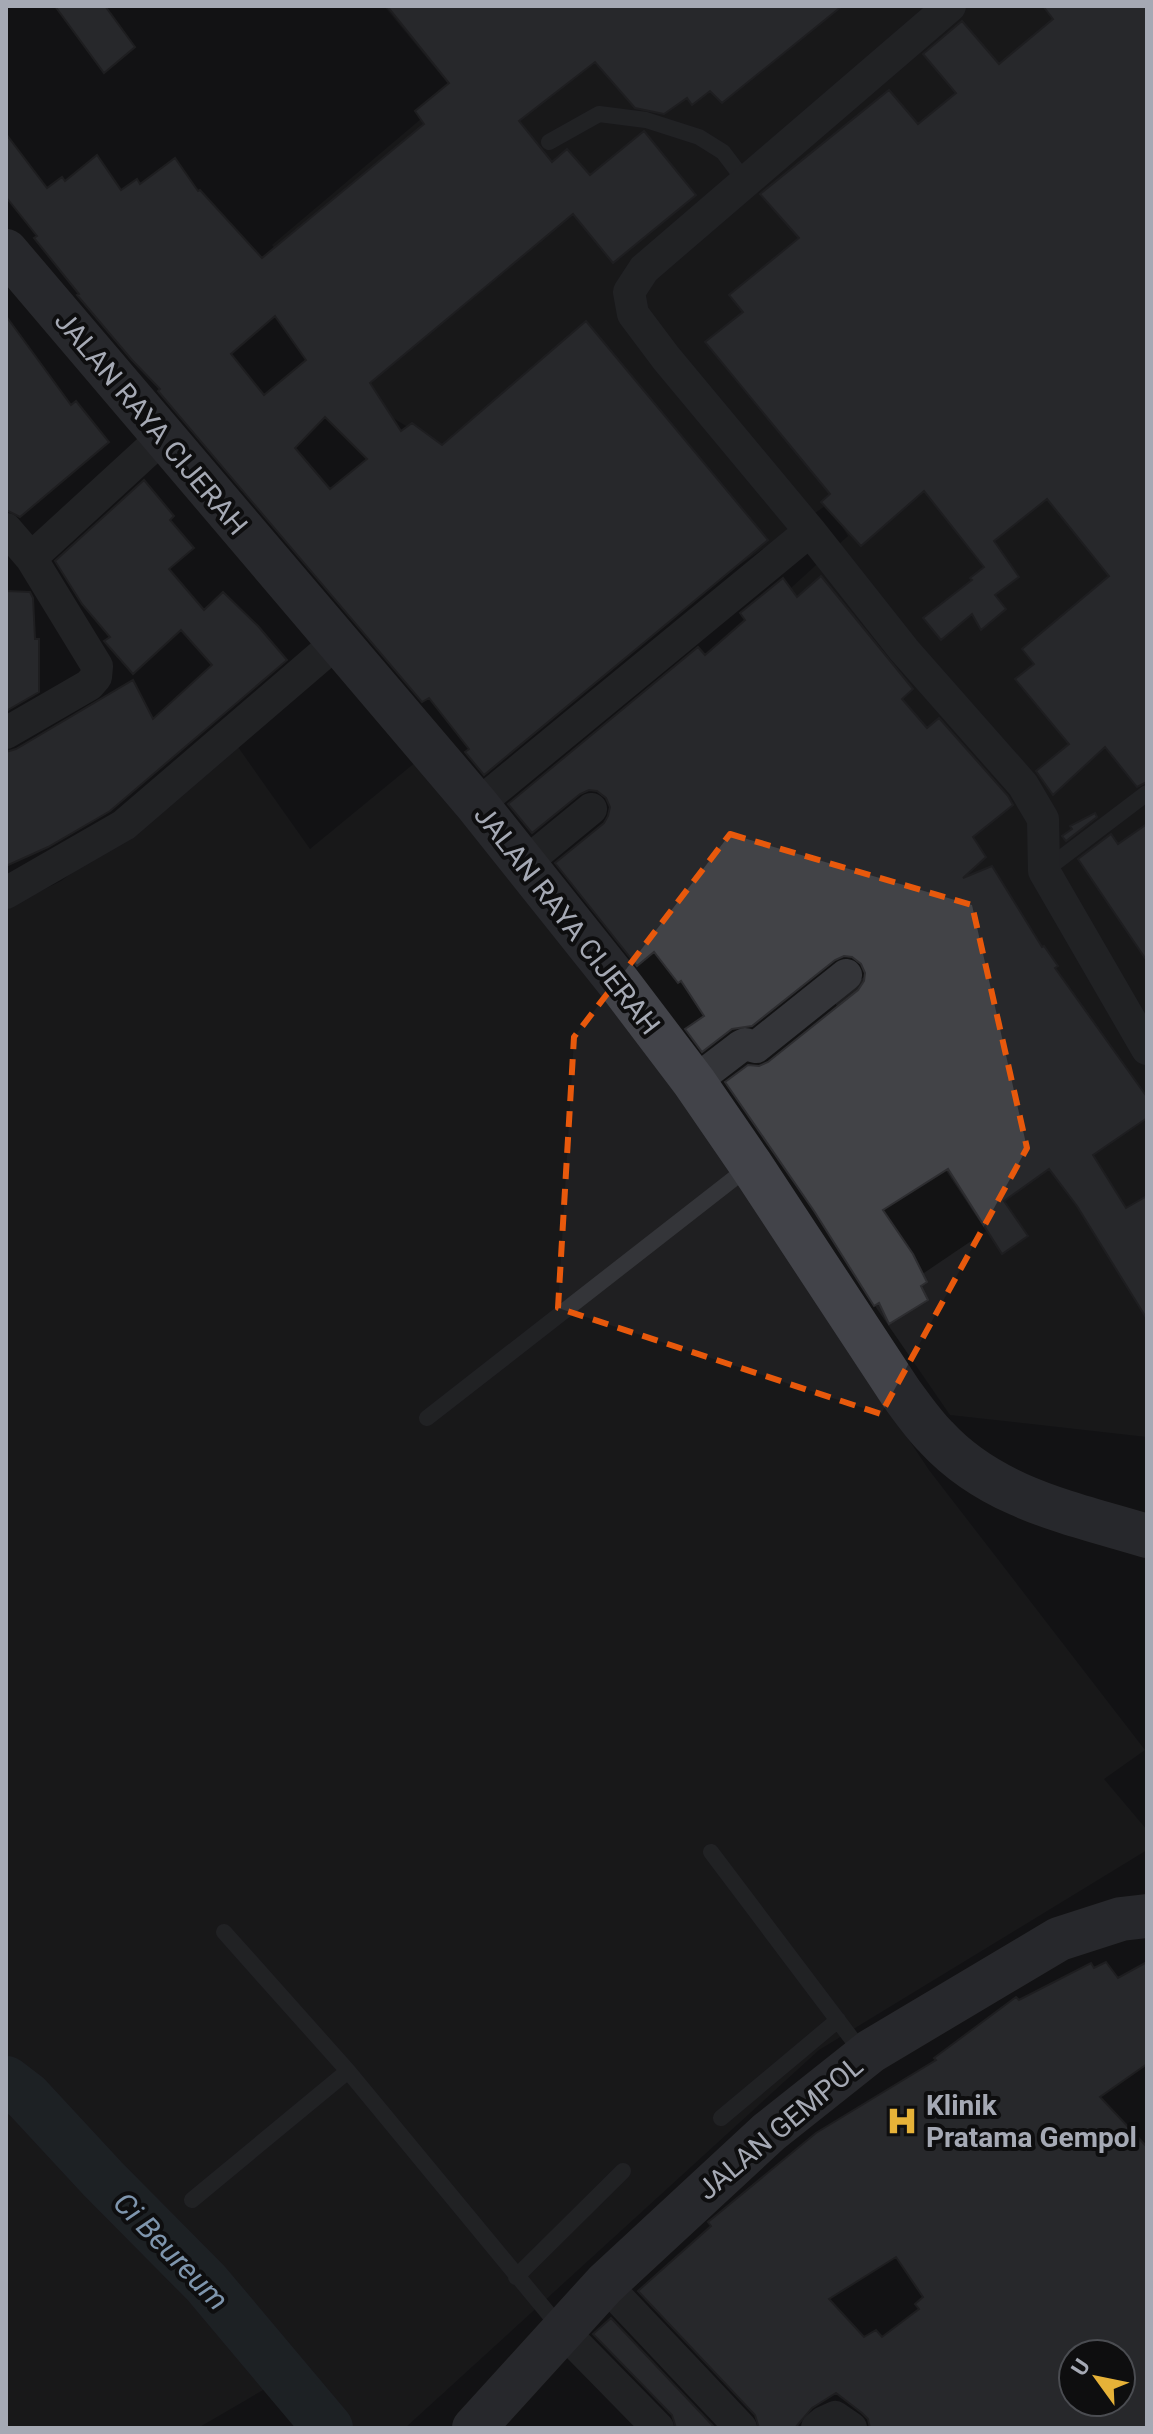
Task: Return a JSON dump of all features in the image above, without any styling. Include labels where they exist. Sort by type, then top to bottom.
[{"type":"main road","name":"JALAN RAYA CIJERAH","points":[[6,251],[524,864],[694,1082],[901,1393],[936,1438],[972,1469],[1010,1493],[1147,1536]]},
{"type":"main road","name":"JALAN GEMPOL","points":[[474,2428],[605,2284],[769,2132],[865,2056],[1059,1939],[1121,1919],[1147,1916]]},
{"type":"street","points":[[950,6],[644,269],[629,292],[633,314],[904,650],[1023,785],[1043,819],[1044,871],[1147,1049]]},
{"type":"street","points":[[31,558],[164,436]]},
{"type":"street","points":[[6,529],[31,558],[97,666],[96,677],[89,685],[6,733]]},
{"type":"street","points":[[477,805],[810,531]]},
{"type":"street","points":[[6,893],[124,825],[337,642]]},
{"type":"street","points":[[524,864],[591,809]]},
{"type":"street","points":[[694,1082],[741,1046],[756,1047],[846,975]]},
{"type":"street","points":[[605,2284],[741,2428]]},
{"type":"street","points":[[563,2331],[658,2428]]},
{"type":"street","points":[[817,2428],[835,2417],[851,2428]]},
{"type":"lane","points":[[549,142],[599,114],[646,120],[699,137],[723,152],[745,181]]},
{"type":"lane","points":[[1044,871],[1147,793]]},
{"type":"lane","points":[[427,1418],[751,1165]]},
{"type":"lane","points":[[711,1852],[865,2056]]},
{"type":"lane","points":[[224,1932],[348,2071],[563,2331]]},
{"type":"lane","points":[[721,2118],[838,2020]]},
{"type":"lane","points":[[192,2200],[348,2071]]},
{"type":"lane","points":[[516,2277],[623,2171]]},
{"type":"highlighted area","points":[[730,834],[972,905],[1027,1148],[881,1414],[558,1308],[574,1037]]},
{"type":"shaded area","points":[[384,6],[1147,6],[1147,1437],[950,1415],[875,1306],[986,1231],[833,1000],[931,927],[736,638],[848,536],[828,504],[619,648],[455,456],[393,418],[272,245],[454,91]]},
{"type":"shaded area","points":[[238,747],[310,849],[417,761],[601,977],[929,1470],[1145,1750],[1104,1779],[1147,1830],[1147,1850],[819,2050],[405,2428],[340,2428],[6,2064],[6,908],[61,881]]},
{"type":"shaded area","points":[[6,2109],[270,2386],[198,2428],[6,2428]]},
{"type":"building","points":[[55,6],[105,6],[135,47],[104,73]]},
{"type":"building","points":[[387,6],[842,6],[722,103],[710,91],[692,105],[687,98],[664,114],[635,108],[595,62],[519,121],[552,162],[567,149],[590,175],[644,131],[696,195],[613,263],[573,214],[370,383],[401,431],[412,423],[442,445],[586,321],[768,540],[484,775],[465,752],[469,749],[429,698],[422,702],[158,391],[160,389],[77,295],[6,197],[6,134],[47,188],[62,177],[65,181],[97,155],[121,190],[137,179],[140,184],[175,158],[198,191],[262,258],[424,124],[415,111],[449,83]],"holes":[[[275,316],[306,360],[264,395],[231,354]],[[325,417],[367,459],[330,489],[295,448]]]},
{"type":"building","points":[[1043,6],[1147,6],[1147,782],[1137,787],[1105,747],[1053,795],[1036,771],[1069,744],[1015,679],[1034,664],[1022,649],[1109,576],[1047,499],[994,541],[1019,577],[995,595],[1006,609],[981,630],[972,614],[941,640],[923,618],[984,567],[924,491],[861,546],[821,502],[830,494],[705,342],[743,312],[729,295],[799,238],[760,194],[889,90],[918,124],[956,93],[923,54],[962,21],[999,64],[1053,19]]},
{"type":"building","points":[[6,316],[71,405],[76,401],[109,442],[20,517],[6,510]]},
{"type":"building","points":[[144,480],[174,516],[170,520],[194,548],[169,569],[204,610],[223,592],[287,660],[110,811],[48,847],[6,866],[6,752],[133,680],[153,719],[212,665],[181,630],[133,674],[104,641],[110,637],[82,604],[55,561]]},
{"type":"building","points":[[821,576],[913,689],[902,699],[927,728],[939,718],[1008,796],[1013,805],[973,837],[986,857],[963,878],[992,866],[1042,947],[1058,966],[1055,968],[1147,1097],[1147,1118],[1093,1155],[1126,1208],[1147,1196],[1147,1319],[1077,1206],[1049,1169],[1004,1201],[1028,1236],[1002,1254],[948,1169],[883,1210],[913,1254],[927,1282],[921,1286],[928,1300],[889,1324],[879,1303],[874,1306],[814,1211],[725,1082],[748,1065],[759,1066],[768,1062],[858,990],[865,973],[861,964],[852,957],[835,960],[752,1026],[732,1029],[702,1052],[685,1029],[704,1016],[681,981],[678,983],[654,952],[637,966],[555,863],[604,823],[610,807],[606,798],[597,791],[580,794],[532,833],[508,804],[698,647],[705,655],[745,620],[740,613],[783,578],[797,597]]},
{"type":"building","points":[[6,591],[30,592],[33,598],[35,639],[39,639],[39,692],[6,711]]},
{"type":"building","points":[[1095,813],[1097,817],[1066,841],[1062,836],[1072,829],[1070,826]]},
{"type":"building","points":[[1147,824],[1147,961],[1078,859],[1111,834],[1118,844]]},
{"type":"building","points":[[1106,1962],[1118,1978],[1147,1962],[1147,2064],[1100,2097],[1147,2147],[1147,2428],[870,2428],[868,2419],[836,2393],[812,2408],[795,2428],[759,2428],[755,2415],[638,2291],[711,2226],[708,2222],[816,2133],[936,2060],[934,2058],[1016,1997],[1019,2000],[1091,1963],[1094,1968]],"holes":[[[896,2257],[923,2297],[915,2304],[919,2309],[882,2337],[876,2330],[864,2337],[829,2299]]]},
{"type":"building","points":[[611,2318],[715,2428],[676,2428],[672,2415],[593,2334]]},
{"type":"waterway","name":"Ci Beureum","points":[[6,2081],[27,2097],[206,2283],[328,2428]]},
{"type":"place","name":"Klinik Pratama Gempol","points":[[902,2121]]}]
